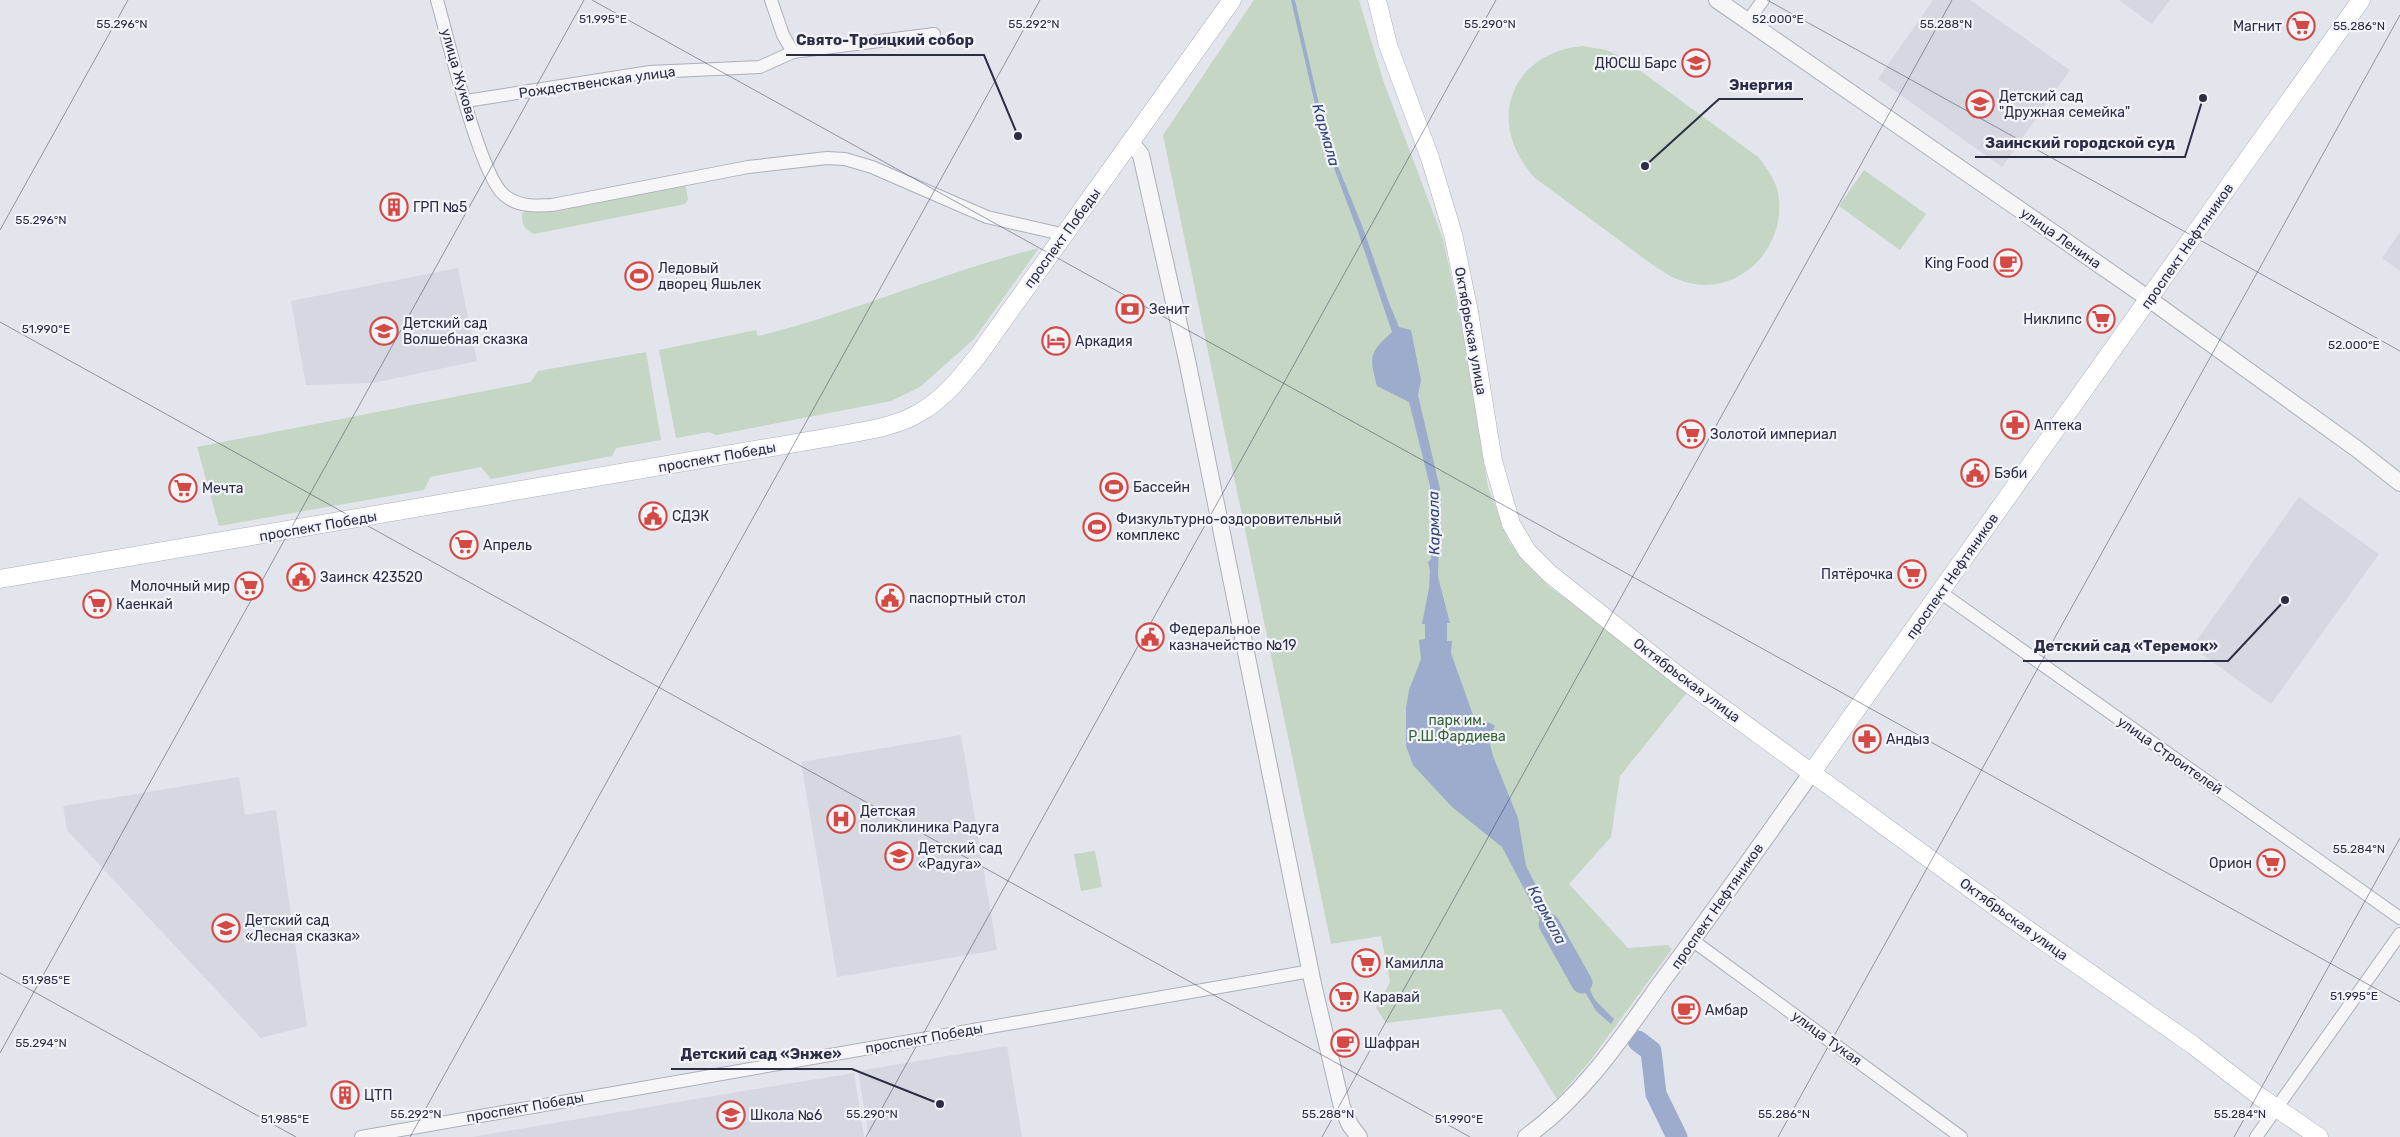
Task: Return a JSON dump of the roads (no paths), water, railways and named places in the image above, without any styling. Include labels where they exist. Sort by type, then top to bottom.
[{"type":"main road","name":"проспект Победы","points":[[0,579],[807,442],[904,420],[934,402],[960,378],[1132,142],[1232,0]]},
{"type":"main road","name":"Октябрьская улица","points":[[1376,0],[1388,45],[1430,158],[1453,234],[1469,312],[1494,461],[1511,524],[1522,544],[1550,574],[1680,677],[2011,918],[2193,1044],[2276,1108],[2319,1137]]},
{"type":"main road","name":"проспект Нефтяников","points":[[1812,772],[2361,0]]},
{"type":"street","name":"улица Жукова","points":[[437,0],[481,150],[494,182],[503,194],[516,202],[533,206],[562,204],[748,167],[827,158],[845,159],[872,167],[987,217],[1057,233],[1063,237]]},
{"type":"street","points":[[771,0],[783,35],[793,52]]},
{"type":"street","name":"улица Ленина","points":[[1717,0],[2149,299],[2357,449],[2400,483]]},
{"type":"street","points":[[1748,21],[1763,0]]},
{"type":"street","name":"Рождественская улица","points":[[466,101],[650,72],[760,66],[793,52],[934,34]]},
{"type":"street","points":[[1132,142],[1141,155],[1187,360],[1311,971],[1342,1107],[1350,1125],[1359,1137]]},
{"type":"street","name":"улица Строителей","points":[[1940,592],[2400,918]]},
{"type":"street","name":"проспект Нефтяников","points":[[1526,1137],[1545,1124],[1569,1101],[1608,1056],[1812,772]]},
{"type":"street","points":[[2256,1137],[2400,934]]},
{"type":"street","name":"улица Тукая","points":[[1692,940],[1962,1137]]},
{"type":"street","name":"проспект Победы","points":[[361,1137],[1311,971]]},
{"type":"water","points":[[1291,0],[1295,0],[1327,139],[1363,228],[1399,327],[1411,330],[1421,380],[1418,395],[1440,489],[1438,577],[1450,623],[1447,623],[1447,641],[1452,641],[1451,653],[1474,718],[1495,726],[1489,740],[1493,756],[1518,818],[1526,866],[1595,1000],[1614,1019],[1611,1024],[1596,1011],[1567,961],[1568,951],[1559,947],[1542,923],[1502,847],[1452,807],[1413,765],[1406,746],[1406,708],[1409,690],[1421,659],[1419,640],[1425,639],[1425,624],[1422,624],[1429,588],[1430,571],[1428,562],[1431,559],[1430,486],[1409,402],[1377,386],[1372,361],[1373,356],[1375,350],[1392,332],[1357,229],[1323,139]]},
{"type":"waterway","name":"Кармала","points":[[1549,924],[1582,983]]},
{"type":"waterway","name":"Кармала","points":[[1638,1041],[1651,1051],[1656,1094],[1677,1137]]},
{"type":"place","name":"Магнит","points":[[2301,26]]},
{"type":"place","name":"ДЮСШ Барс","points":[[1696,63]]},
{"type":"place","name":"Заинский городской суд","points":[[2203,98]]},
{"type":"place","name":"Детский сад \"Дружная семейка\"","points":[[1980,104]]},
{"type":"place","name":"Свято-Троицкий собор","points":[[1018,136]]},
{"type":"place","name":"Энергия","points":[[1645,166]]},
{"type":"place","name":"ГРП №5","points":[[394,207]]},
{"type":"place","name":"King Food","points":[[2008,263]]},
{"type":"place","name":"Ледовый дворец Яшьлек","points":[[639,276]]},
{"type":"place","name":"Зенит","points":[[1130,309]]},
{"type":"place","name":"Никлипс","points":[[2101,319]]},
{"type":"place","name":"Детский сад Волшебная сказка","points":[[384,331]]},
{"type":"place","name":"Аркадия","points":[[1056,341]]},
{"type":"place","name":"Аптека","points":[[2015,425]]},
{"type":"place","name":"Золотой империал","points":[[1691,434]]},
{"type":"place","name":"Бэби","points":[[1975,473]]},
{"type":"place","name":"Бассейн","points":[[1114,487]]},
{"type":"place","name":"Мечта","points":[[183,488]]},
{"type":"place","name":"СДЭК","points":[[653,516]]},
{"type":"place","name":"Физкультурно-оздоровительный комплекс","points":[[1097,527]]},
{"type":"place","name":"Апрель","points":[[464,545]]},
{"type":"place","name":"Пятёрочка","points":[[1912,574]]},
{"type":"place","name":"Заинск 423520","points":[[301,577]]},
{"type":"place","name":"Молочный мир","points":[[249,586]]},
{"type":"place","name":"паспортный стол","points":[[890,598]]},
{"type":"place","name":"Детский сад «Теремок»","points":[[2285,600]]},
{"type":"place","name":"Каенкай","points":[[97,604]]},
{"type":"place","name":"Федеральное казначейство №19","points":[[1150,637]]},
{"type":"place","name":"Андыз","points":[[1867,739]]},
{"type":"place","name":"Детская поликлиника Радуга","points":[[841,819]]},
{"type":"place","name":"Детский сад «Радуга»","points":[[899,856]]},
{"type":"place","name":"Орион","points":[[2271,863]]},
{"type":"place","name":"Детский сад «Лесная сказка»","points":[[226,928]]},
{"type":"place","name":"Камилла","points":[[1366,963]]},
{"type":"place","name":"Каравай","points":[[1344,997]]},
{"type":"place","name":"Амбар","points":[[1686,1010]]},
{"type":"place","name":"Шафран","points":[[1345,1043]]},
{"type":"place","name":"ЦТП","points":[[345,1095]]},
{"type":"place","name":"Детский сад «Энже»","points":[[940,1104]]},
{"type":"place","name":"Школа №6","points":[[731,1115]]},
{"type":"park label","name":"парк им. Р.Ш.Фардиева","points":[[1457,728]]}]
